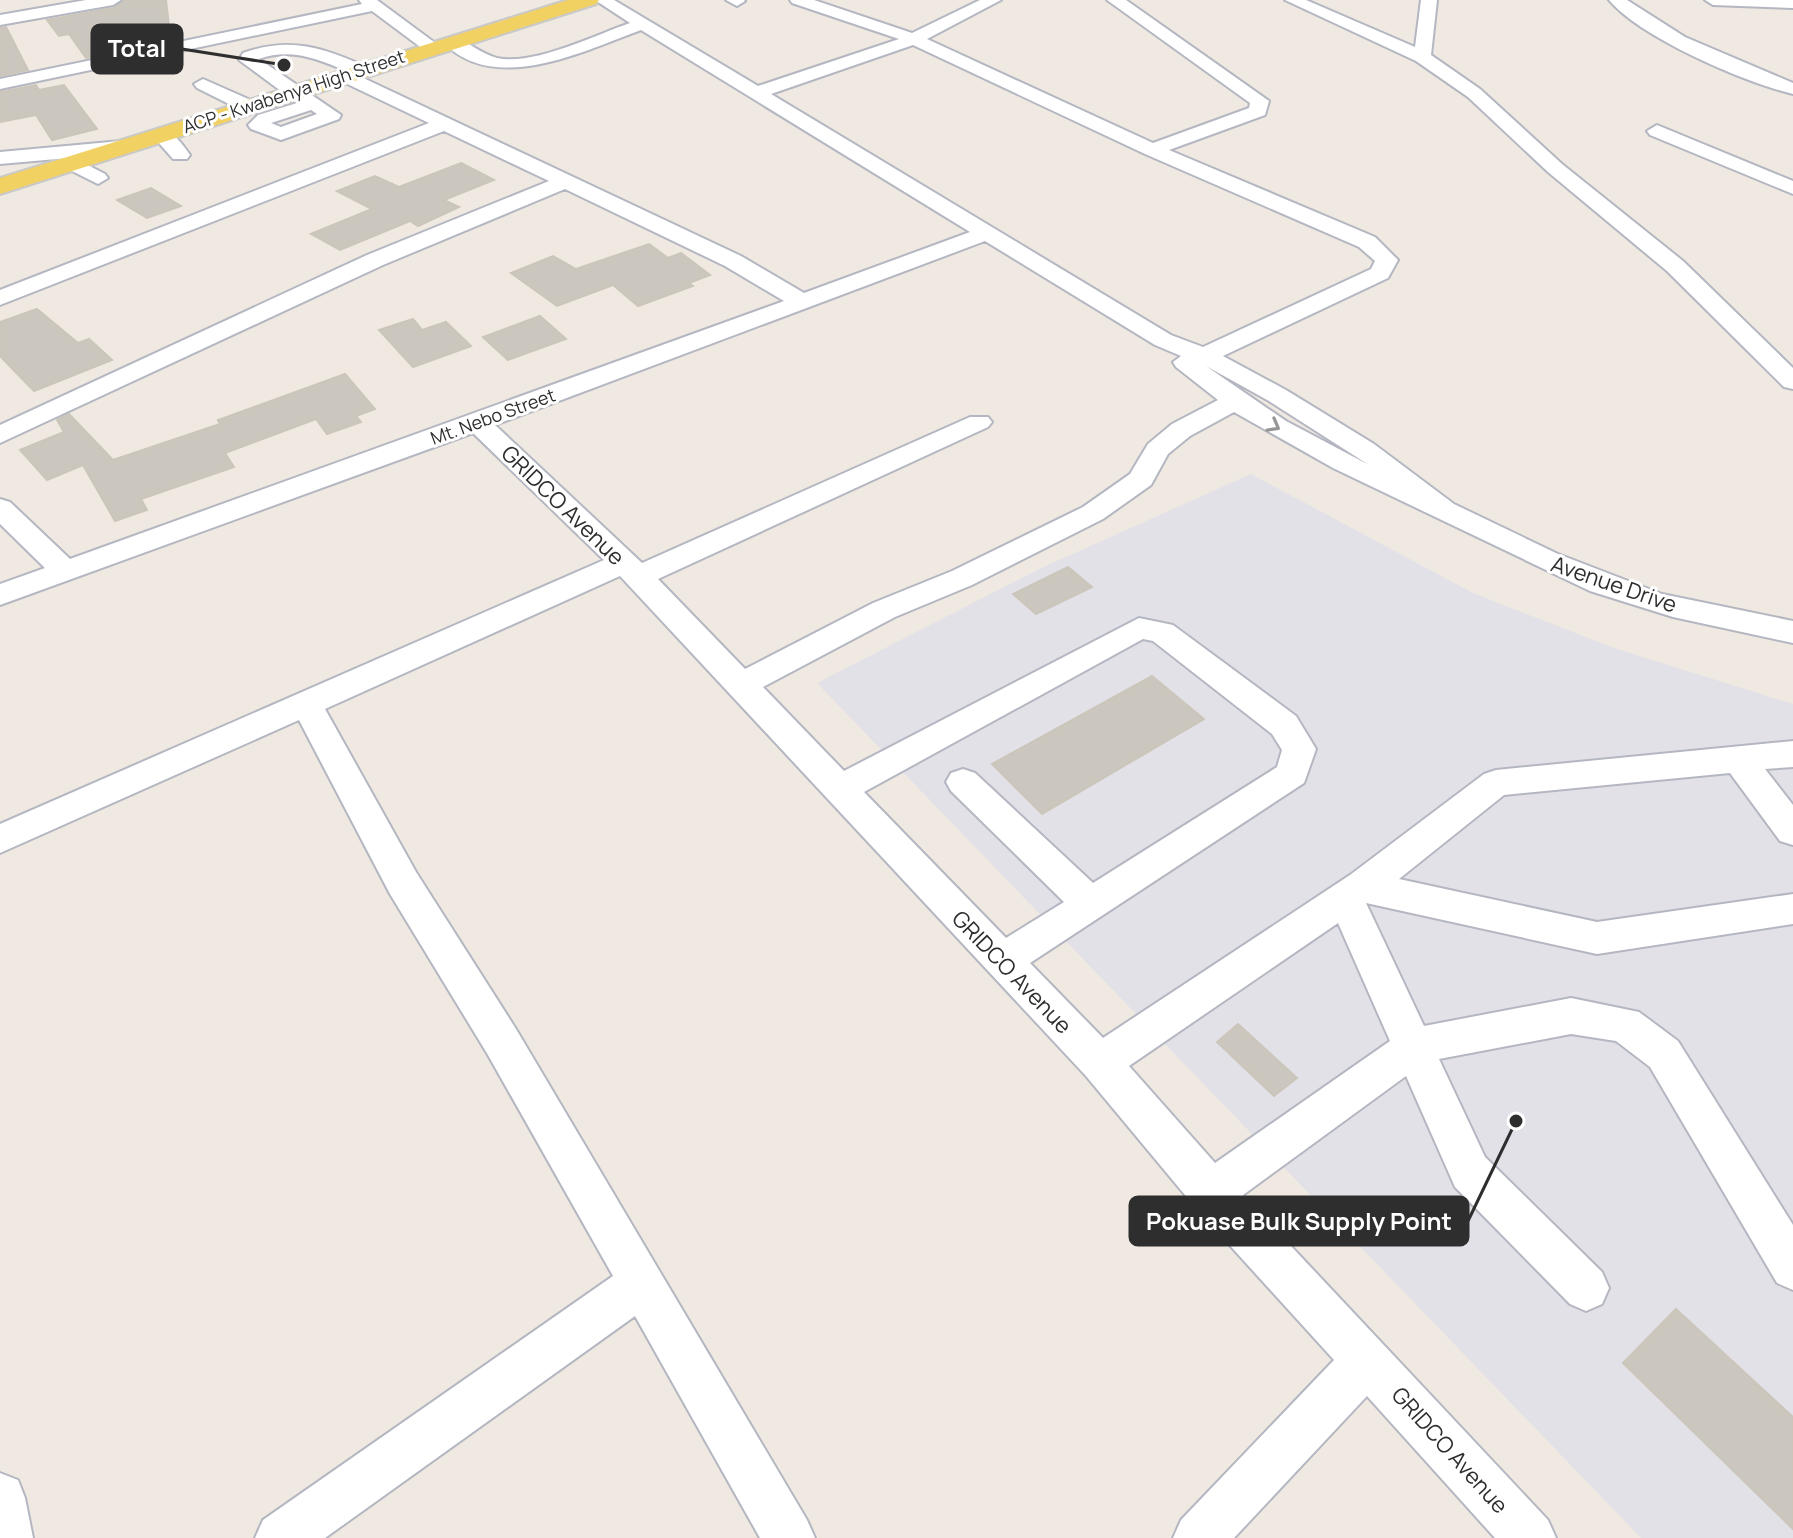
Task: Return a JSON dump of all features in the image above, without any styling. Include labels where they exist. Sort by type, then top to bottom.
[{"type":"main road","name":"ACP - Kwabenya High Street","points":[[0,186],[292,92],[346,69],[442,45],[589,0]]},
{"type":"street","points":[[0,20],[113,0]]},
{"type":"street","points":[[603,0],[1163,340],[1235,401],[1369,477],[1444,510]]},
{"type":"street","points":[[798,0],[912,38],[1152,150],[1367,242],[1387,260],[1380,273],[1206,355]]},
{"type":"street","points":[[755,93],[875,55],[993,0]]},
{"type":"street","points":[[1115,0],[1260,101],[1258,111],[1152,150]]},
{"type":"street","points":[[1293,0],[1422,57],[1474,93],[1555,168],[1675,266],[1790,373]]},
{"type":"street","points":[[1422,57],[1429,0]]},
{"type":"street","points":[[1617,0],[1637,17],[1677,40],[1793,89]]},
{"type":"street","points":[[1713,0],[1793,3]]},
{"type":"street","points":[[0,84],[371,3],[442,45],[497,63],[541,57],[643,24]]},
{"type":"street","points":[[312,104],[248,60],[249,57],[297,47],[346,69],[444,124],[733,261],[803,302]]},
{"type":"street","points":[[270,76],[346,69]]},
{"type":"street","points":[[203,84],[248,106]]},
{"type":"street","points":[[0,298],[444,124]]},
{"type":"street","points":[[1657,131],[1793,188]]},
{"type":"street","points":[[161,134],[180,155]]},
{"type":"street","points":[[0,158],[121,147]]},
{"type":"street","points":[[71,163],[98,178]]},
{"type":"street","points":[[0,435],[375,260],[566,181]]},
{"type":"street","name":"Mt. Nebo Street","points":[[0,595],[477,423],[984,234]]},
{"type":"street","points":[[1163,340],[1206,355],[1365,448],[1420,488],[1444,510]]},
{"type":"street","points":[[740,685],[884,610],[962,578],[1093,513],[1141,479],[1157,450],[1181,430],[1235,401]]},
{"type":"street","points":[[0,839],[307,705],[979,422]]},
{"type":"street","name":"GRIDCO Avenue","points":[[477,423],[631,570],[1100,1063],[1211,1192],[1530,1538]]},
{"type":"street","points":[[0,508],[66,572]]},
{"type":"street","name":"Avenue Drive","points":[[1444,510],[1557,566],[1655,602],[1793,632]]},
{"type":"street","points":[[839,790],[1139,628],[1162,632],[1284,725],[1299,749],[1292,774],[1001,962]]},
{"type":"street","points":[[307,705],[403,883],[502,1042],[789,1538]]},
{"type":"street","points":[[1100,1063],[1354,892],[1496,783],[1793,754]]},
{"type":"street","points":[[1738,759],[1793,831]]},
{"type":"street","points":[[963,782],[1091,904]]},
{"type":"street","points":[[1354,892],[1597,938],[1793,909]]},
{"type":"street","points":[[1354,892],[1415,1046],[1470,1172],[1586,1288]]},
{"type":"street","points":[[1211,1192],[1415,1046],[1571,1016],[1625,1025],[1664,1054],[1793,1267]]},
{"type":"street","points":[[281,1538],[640,1285]]},
{"type":"street","points":[[1199,1538],[1368,1360]]},
{"type":"street","points":[[0,1498],[7,1538]]},
{"type":"shaded area","points":[[1251,474],[1473,593],[1614,648],[1793,704],[1793,1538],[1641,1538],[817,683],[1039,569]]},
{"type":"building","points":[[124,0],[166,0],[170,35],[108,47],[113,53],[86,58],[69,34],[59,36],[47,20],[114,8]]},
{"type":"building","points":[[6,27],[28,70],[0,76],[0,28]]},
{"type":"building","points":[[36,85],[39,90],[64,85],[97,129],[52,140],[36,115],[0,122],[0,92]]},
{"type":"building","points":[[461,163],[494,180],[444,200],[459,207],[418,226],[410,221],[340,250],[311,234],[372,209],[337,191],[375,176],[399,187]]},
{"type":"building","points":[[151,188],[181,206],[147,218],[117,200]]},
{"type":"building","points":[[649,244],[668,258],[681,253],[710,275],[689,283],[693,286],[638,306],[613,285],[557,306],[511,273],[553,256],[576,269]]},
{"type":"building","points":[[37,309],[78,343],[89,339],[112,360],[34,391],[0,356],[0,322]]},
{"type":"building","points":[[540,316],[566,339],[508,360],[483,337]]},
{"type":"building","points":[[413,319],[422,330],[446,322],[471,346],[413,367],[379,330]]},
{"type":"building","points":[[345,374],[375,409],[356,416],[361,422],[327,434],[316,419],[225,453],[234,467],[141,499],[147,510],[115,521],[83,465],[47,480],[20,450],[64,432],[57,420],[69,414],[113,460],[220,424],[218,420]]},
{"type":"building","points":[[1068,567],[1092,587],[1036,614],[1013,594]]},
{"type":"building","points":[[1152,676],[1204,719],[1042,814],[992,764]]},
{"type":"building","points":[[1238,1024],[1297,1078],[1274,1096],[1217,1042]]},
{"type":"building","points":[[1676,1309],[1793,1417],[1793,1529],[1623,1363]]},
{"type":"place","name":"Total","points":[[284,65]]},
{"type":"place","name":"Pokuase Bulk Supply Point","points":[[1516,1121]]}]
